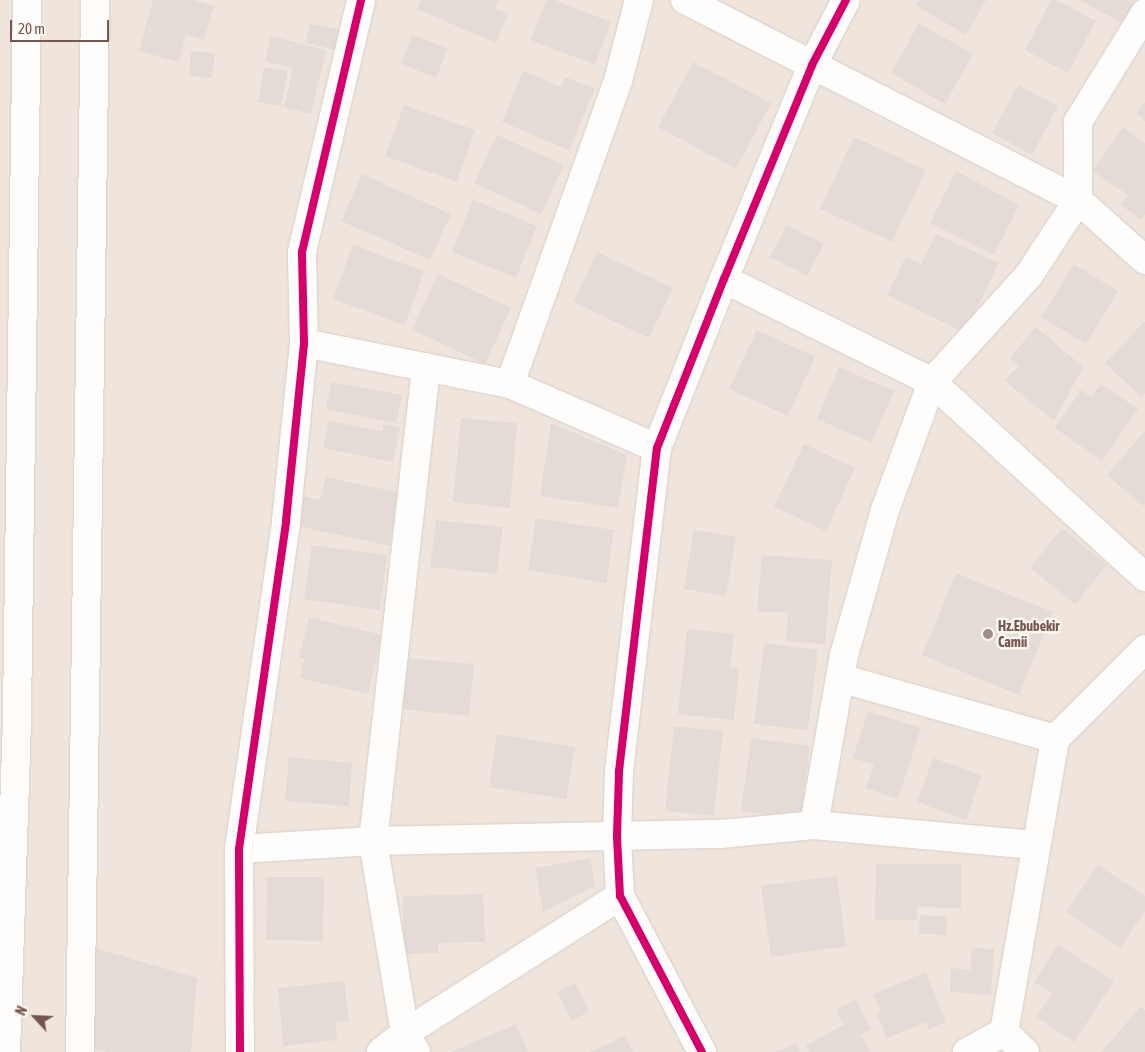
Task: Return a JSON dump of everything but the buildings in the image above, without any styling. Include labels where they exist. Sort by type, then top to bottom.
[{"type":"street","points":[[6,1052],[17,704],[27,0]]},
{"type":"street","points":[[80,1052],[95,0]]},
{"type":"street","points":[[240,1052],[239,849],[286,521],[304,343],[302,252],[361,0]]},
{"type":"street","points":[[510,384],[618,81],[639,0]]},
{"type":"street","points":[[684,0],[1078,200],[1145,260]]},
{"type":"street","points":[[702,1052],[620,896],[617,836],[619,771],[657,448],[812,65],[846,0]]},
{"type":"street","points":[[814,825],[844,655],[885,510],[932,382],[1029,275],[1078,200],[1078,122],[1145,13]]},
{"type":"street","points":[[724,279],[932,382],[1145,577]]},
{"type":"street","points":[[304,343],[510,384],[657,448]]},
{"type":"street","points":[[410,1042],[373,841],[426,368]]},
{"type":"street","points":[[1004,1032],[1034,846],[1055,738],[1145,649]]},
{"type":"street","points":[[840,678],[1055,738]]},
{"type":"street","points":[[239,849],[373,841],[721,834],[814,825],[1034,846]]},
{"type":"street","points":[[381,1052],[410,1042],[620,896]]},
{"type":"street","points":[[967,1052],[1004,1032]]},
{"type":"street","points":[[1004,1032],[1025,1052]]},
{"type":"shaded area","points":[[0,0],[1145,0],[1145,1052],[0,1052]]},
{"type":"cycle path","points":[[240,1052],[239,849],[286,521],[304,343],[302,252],[361,0]]},
{"type":"cycle path","points":[[702,1052],[620,896],[617,836],[619,771],[657,448],[812,65],[846,0]]},
{"type":"place","name":"Hz.Ebubekir Camii","points":[[988,634]]}]
